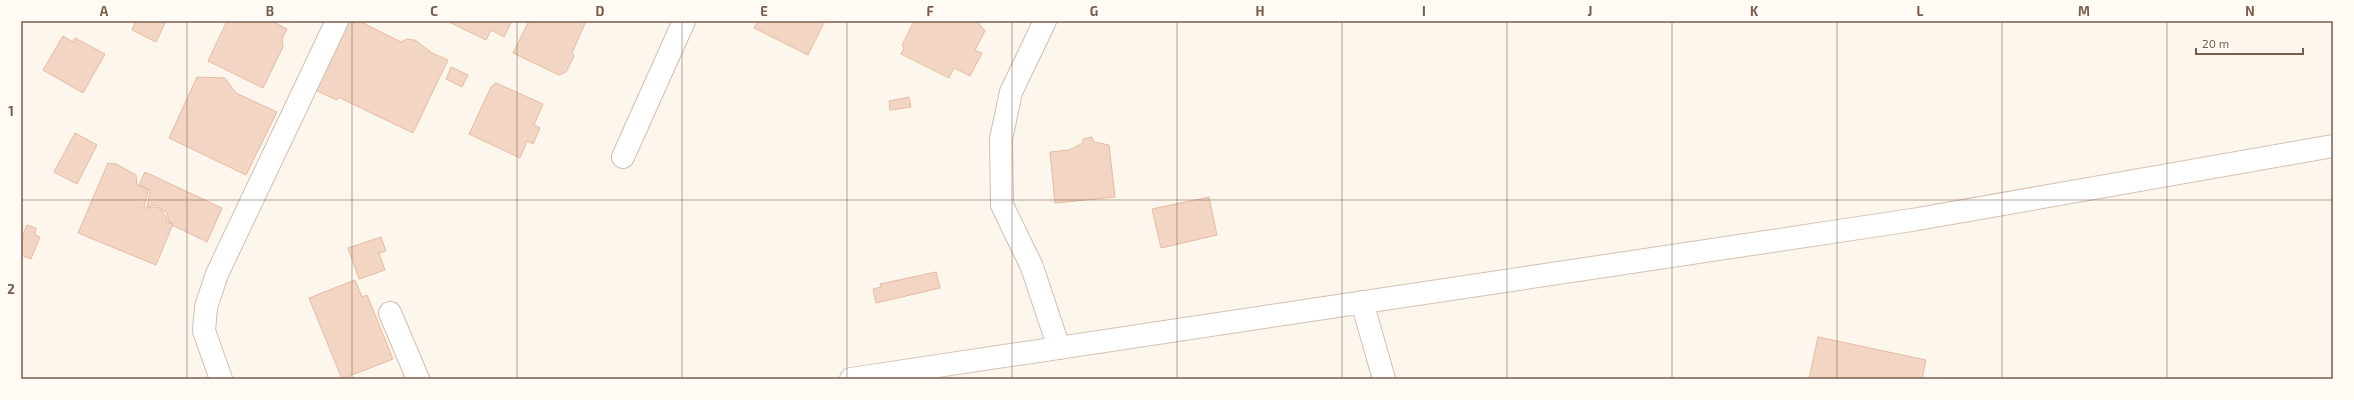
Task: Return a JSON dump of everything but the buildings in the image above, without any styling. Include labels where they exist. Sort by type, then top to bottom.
[{"type":"main road","points":[[221,379],[204,331],[206,307],[217,274],[337,21]]},
{"type":"main road","points":[[623,157],[684,21]]},
{"type":"main road","points":[[1045,21],[1011,92],[1001,139],[1002,205],[1032,267],[1059,348]]},
{"type":"main road","points":[[851,379],[1912,220],[2333,146]]},
{"type":"main road","points":[[1362,302],[1384,379]]},
{"type":"main road","points":[[390,313],[411,366],[418,379]]}]
